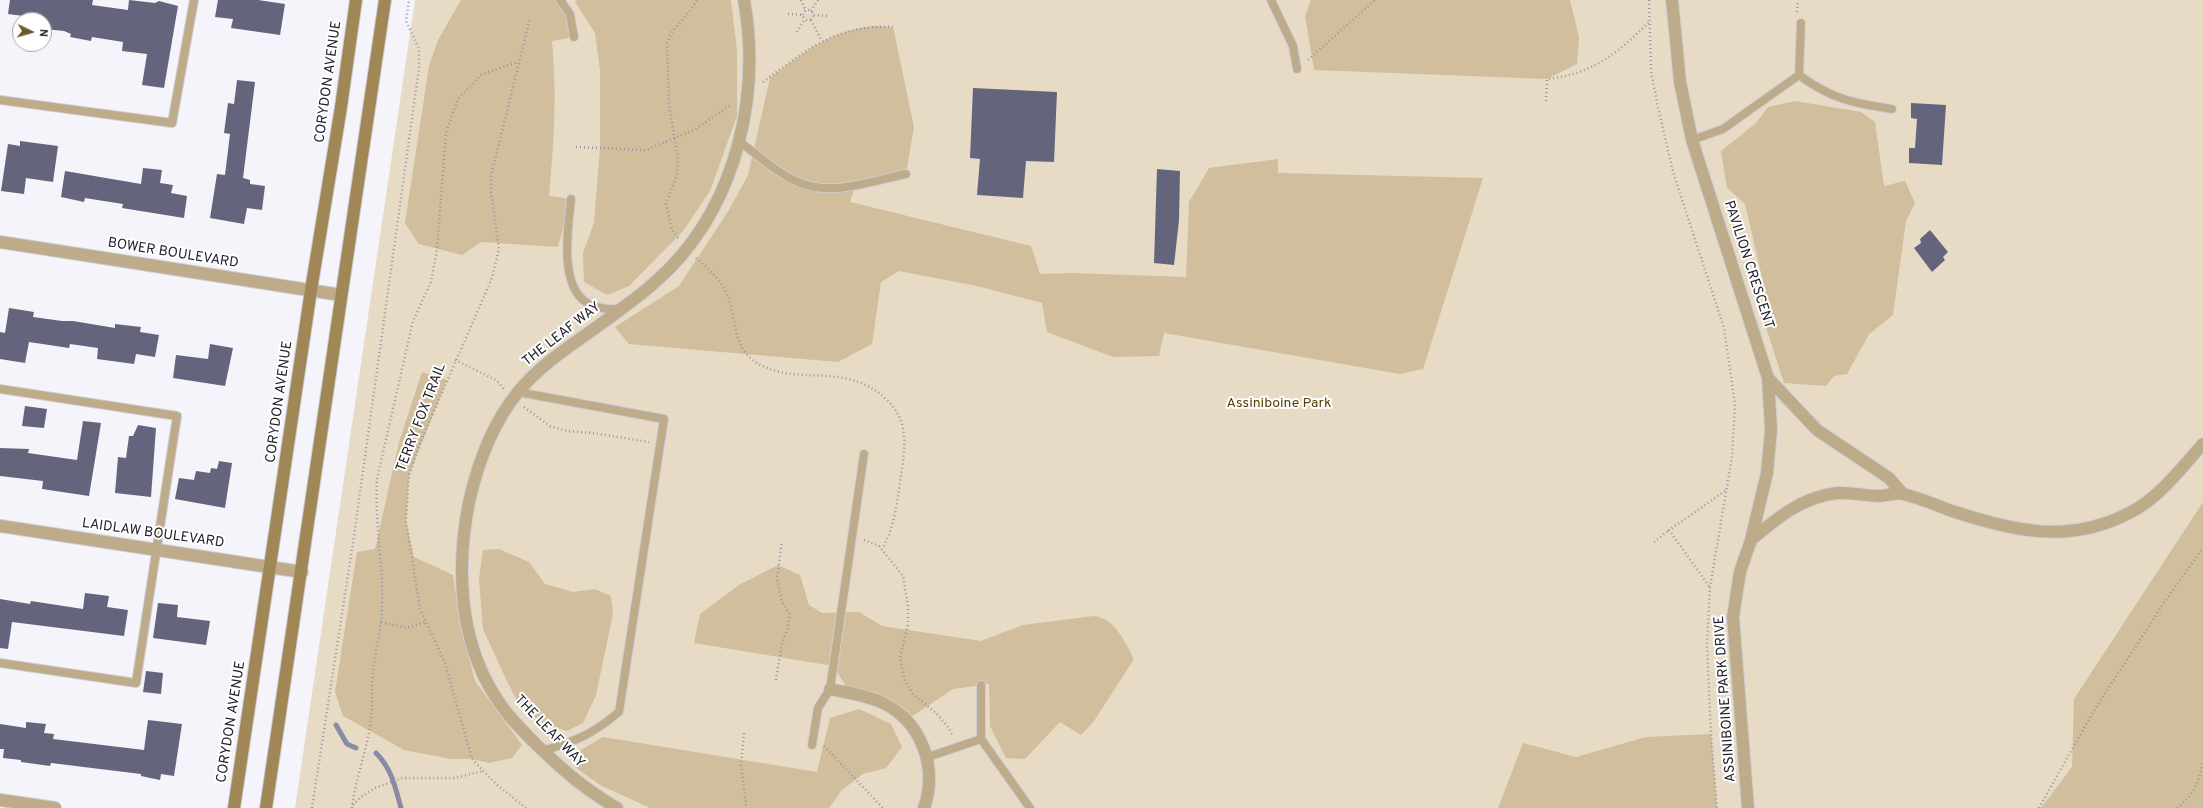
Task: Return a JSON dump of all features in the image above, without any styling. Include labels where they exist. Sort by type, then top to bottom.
[{"type":"main road","name":"CORYDON AVENUE","points":[[234,808],[356,0]]},
{"type":"main road","points":[[266,808],[302,572],[385,0]]},
{"type":"street","name":"THE LEAF WAY","points":[[617,808],[579,784],[543,751],[509,716],[482,674],[468,630],[464,604],[463,548],[465,521],[479,463],[501,415],[516,395],[536,372],[621,310],[669,270],[701,229],[718,198],[740,142],[747,94],[749,62],[748,30],[744,0]]},
{"type":"street","name":"PAVILION CRESCENT","points":[[1672,0],[1680,82],[1692,140],[1768,378],[1771,410],[1770,453],[1750,540]]},
{"type":"street","name":"BOWER BOULEVARD","points":[[0,242],[341,295]]},
{"type":"street","points":[[1768,378],[1817,430],[1889,478],[1902,493]]},
{"type":"street","points":[[1750,540],[1789,510],[1821,496],[1838,493],[1879,496],[1902,493],[2006,527],[2032,532],[2078,531],[2097,527],[2132,512],[2164,487],[2203,444]]},
{"type":"street","name":"LAIDLAW BOULEVARD","points":[[0,526],[302,572]]},
{"type":"street","name":"ASSINIBOINE PARK DRIVE","points":[[1748,808],[1734,617],[1740,572],[1750,540]]},
{"type":"street","points":[[830,689],[868,697],[899,713],[911,726],[928,757],[929,788],[924,808]]},
{"type":"street","points":[[0,800],[56,808]]},
{"type":"lane","points":[[0,100],[172,123],[194,0]]},
{"type":"lane","points":[[560,0],[570,14],[574,37]]},
{"type":"lane","points":[[566,9],[569,0]]},
{"type":"lane","points":[[1272,0],[1293,46],[1297,69]]},
{"type":"lane","points":[[1799,75],[1801,23]]},
{"type":"lane","points":[[1692,140],[1723,129],[1799,75]]},
{"type":"lane","points":[[1799,75],[1817,89],[1848,102],[1892,109]]},
{"type":"lane","points":[[740,142],[783,175],[799,183],[818,188],[840,188],[906,174]]},
{"type":"lane","points":[[571,199],[567,271],[576,291],[585,301],[594,306],[621,310]]},
{"type":"lane","points":[[0,388],[177,416],[136,683],[0,663]]},
{"type":"lane","points":[[516,395],[664,419],[619,712],[592,733],[581,739],[543,751]]},
{"type":"lane","points":[[812,745],[818,708],[830,689],[864,454]]},
{"type":"lane","points":[[981,685],[981,739],[1030,808]]},
{"type":"lane","points":[[928,757],[981,739]]},
{"type":"path","points":[[312,808],[354,536],[419,68],[419,49],[406,21],[409,0]]},
{"type":"path","points":[[696,0],[690,11],[671,33],[667,49],[669,105],[678,158],[677,175],[666,204],[672,230],[686,250],[720,282],[727,294],[740,343],[744,352],[754,361],[773,370],[800,374],[844,377],[860,382],[878,391],[892,405],[902,420],[906,435],[904,454],[890,536],[882,549]]},
{"type":"path","points":[[801,0],[806,11]]},
{"type":"path","points":[[811,11],[818,0]]},
{"type":"path","points":[[1297,69],[1325,47],[1375,0]]},
{"type":"path","points":[[1649,0],[1651,71],[1672,172],[1724,328],[1735,404],[1735,430],[1710,586],[1708,651],[1711,734],[1717,808]]},
{"type":"path","points":[[1798,0],[1798,9]]},
{"type":"path","points":[[806,11],[811,11]]},
{"type":"path","points":[[803,15],[806,11]]},
{"type":"path","points":[[811,11],[814,15],[828,16]]},
{"type":"path","points":[[788,14],[803,15]]},
{"type":"path","points":[[803,15],[805,19]]},
{"type":"path","points":[[811,20],[814,15]]},
{"type":"path","name":"TERRY FOX TRAIL","points":[[526,808],[497,785],[472,759],[445,663],[420,609],[406,521],[406,494],[409,475],[421,441],[492,278],[499,249],[491,192],[492,176],[518,61],[530,18]]},
{"type":"path","points":[[805,19],[811,20]]},
{"type":"path","points":[[797,32],[805,19]]},
{"type":"path","points":[[811,20],[822,41]]},
{"type":"path","points":[[1546,101],[1547,80],[1566,78],[1582,73],[1595,66],[1630,42],[1650,20]]},
{"type":"path","name":"TERRY FOX TRAIL","points":[[352,807],[354,788],[364,758],[370,726],[373,670],[381,622],[380,553],[375,506],[377,479],[413,320],[431,282],[437,249],[446,133],[458,99],[481,75],[518,61]]},
{"type":"path","points":[[455,360],[496,380],[516,395],[542,423],[566,431],[626,437],[660,444]]},
{"type":"path","points":[[1654,542],[1726,490]]},
{"type":"path","points":[[1669,530],[1710,586]]},
{"type":"path","points":[[852,531],[864,540],[879,546],[903,576],[908,606],[908,624],[900,656],[906,681],[913,694],[948,727],[958,747]]},
{"type":"path","points":[[776,680],[782,643],[788,628],[790,614],[782,602],[777,578],[782,541]]},
{"type":"path","points":[[2038,808],[2098,705],[2165,600],[2203,548]]},
{"type":"path","points":[[381,622],[395,628],[406,628],[426,622]]},
{"type":"path","points":[[744,733],[741,765],[746,803],[745,808]]},
{"type":"path","points":[[814,736],[883,808]]},
{"type":"path","points":[[2177,808],[2189,799],[2196,788],[2203,762]]},
{"type":"path","points":[[352,807],[361,797],[402,778],[447,779],[483,771]]},
{"type":"green space","name":"Assiniboine Park","points":[[415,0],[2203,0],[2203,808],[295,808]]},
{"type":"shaded area","points":[[461,0],[560,0],[570,14],[574,37],[552,41],[554,61],[554,118],[549,196],[571,199],[558,247],[481,242],[462,255],[419,244],[405,223],[429,66],[438,40]]},
{"type":"shaded area","points":[[577,0],[731,0],[737,50],[737,116],[710,191],[683,231],[629,286],[607,295],[584,282],[583,253],[594,223],[600,148],[600,70],[595,33],[575,2]]},
{"type":"shaded area","points":[[1311,0],[1570,0],[1579,37],[1577,64],[1547,79],[1314,70],[1305,16]]},
{"type":"shaded area","points":[[874,26],[893,27],[914,127],[906,174],[856,185],[850,202],[1031,246],[1040,274],[1072,273],[1186,277],[1189,202],[1209,168],[1278,159],[1278,173],[1483,178],[1423,369],[1400,374],[1164,333],[1159,356],[1113,357],[1047,332],[1042,303],[977,286],[899,271],[881,282],[872,344],[838,362],[629,344],[615,327],[679,286],[729,210],[748,175],[770,78],[806,51],[818,44],[844,33]]},
{"type":"shaded area","points":[[1795,101],[1861,112],[1875,122],[1884,186],[1905,181],[1915,203],[1906,221],[1893,315],[1869,334],[1847,374],[1834,376],[1826,386],[1784,383],[1761,312],[1767,299],[1745,204],[1727,188],[1721,151],[1756,123],[1768,107]]},
{"type":"shaded area","points":[[422,372],[447,380],[409,475],[406,521],[414,557],[453,575],[460,624],[475,681],[522,745],[512,758],[489,763],[472,759],[451,759],[404,750],[343,716],[335,692],[357,552],[375,549],[399,442]]},
{"type":"shaded area","points":[[2203,502],[2203,808],[2041,808],[2072,767],[2074,699]]},
{"type":"shaded area","points":[[499,549],[529,562],[545,584],[573,592],[595,589],[611,596],[613,614],[596,695],[583,723],[567,731],[542,723],[518,703],[483,629],[479,579],[483,550]]},
{"type":"shaded area","points":[[778,565],[800,575],[809,605],[822,613],[859,612],[882,626],[981,641],[1023,625],[1094,616],[1108,621],[1114,626],[1123,638],[1134,659],[1094,721],[1081,735],[1060,722],[1025,759],[1006,758],[990,726],[989,684],[953,689],[911,717],[878,693],[846,686],[833,666],[694,643],[700,614],[739,585]]},
{"type":"shaded area","points":[[859,709],[891,724],[902,747],[886,768],[863,774],[842,790],[829,808],[650,808],[600,785],[575,767],[572,759],[581,750],[603,737],[817,772],[830,718]]},
{"type":"shaded area","points":[[1711,734],[1717,808],[1498,808],[1523,743],[1576,757],[1646,737]]},
{"type":"building","points":[[10,0],[93,0],[92,5],[128,10],[129,0],[155,3],[159,1],[178,6],[164,88],[142,85],[147,54],[122,51],[123,42],[92,37],[91,41],[70,37],[71,34],[64,31],[52,30],[52,12],[12,12],[12,15],[8,14]]},
{"type":"building","points":[[218,0],[258,0],[285,4],[280,35],[231,28],[233,19],[215,17]]},
{"type":"building","points":[[237,80],[255,82],[243,178],[250,180],[250,184],[265,186],[262,210],[247,208],[244,224],[210,218],[217,174],[225,175],[230,134],[224,133],[228,103],[234,104]]},
{"type":"building","points":[[973,88],[1057,92],[1054,162],[1026,161],[1023,198],[977,195],[980,159],[970,158]]},
{"type":"building","points":[[1911,103],[1946,105],[1942,165],[1909,163],[1909,148],[1915,148],[1917,119],[1911,118]]},
{"type":"building","points":[[20,141],[58,146],[53,182],[26,178],[24,194],[1,191],[8,144],[20,146]]},
{"type":"building","points":[[143,168],[162,170],[160,183],[173,185],[171,193],[187,196],[184,218],[122,208],[123,204],[85,198],[84,202],[61,197],[65,171],[141,184]]},
{"type":"building","points":[[1157,169],[1180,171],[1179,220],[1174,265],[1154,263]]},
{"type":"building","points":[[1930,230],[1948,252],[1943,257],[1945,260],[1932,272],[1914,248],[1921,243],[1920,239]]},
{"type":"building","points":[[9,308],[34,312],[33,317],[73,321],[115,328],[115,324],[141,327],[140,332],[159,335],[155,357],[136,354],[134,364],[97,359],[98,348],[70,344],[69,348],[29,342],[25,363],[0,359],[0,332],[5,333]]},
{"type":"building","points":[[210,344],[233,348],[225,386],[173,378],[176,355],[208,359]]},
{"type":"building","points":[[25,406],[47,409],[44,428],[22,426]]},
{"type":"building","points":[[83,421],[101,423],[89,496],[42,489],[43,481],[0,476],[0,448],[29,449],[28,453],[77,460]]},
{"type":"building","points":[[138,425],[156,428],[151,497],[115,493],[118,457],[126,458],[129,436],[133,436]]},
{"type":"building","points":[[219,461],[232,463],[225,508],[175,499],[179,478],[194,480],[196,471],[210,473],[211,468],[217,469]]},
{"type":"building","points":[[85,593],[109,596],[107,607],[128,610],[124,636],[12,622],[8,649],[0,648],[0,599],[30,604],[31,601],[83,609]]},
{"type":"building","points":[[158,603],[178,605],[177,617],[210,621],[206,645],[153,638]]},
{"type":"building","points":[[146,671],[163,673],[161,694],[143,692]]},
{"type":"building","points":[[148,720],[182,724],[174,776],[161,774],[160,780],[141,776],[141,774],[51,763],[50,766],[21,762],[21,760],[3,758],[4,749],[0,749],[0,724],[26,728],[26,722],[46,724],[44,733],[54,734],[53,739],[144,750]]},
{"type":"waterway","points":[[336,725],[347,744],[356,748]]},
{"type":"waterway","points":[[376,753],[386,765],[395,786],[401,808]]}]
